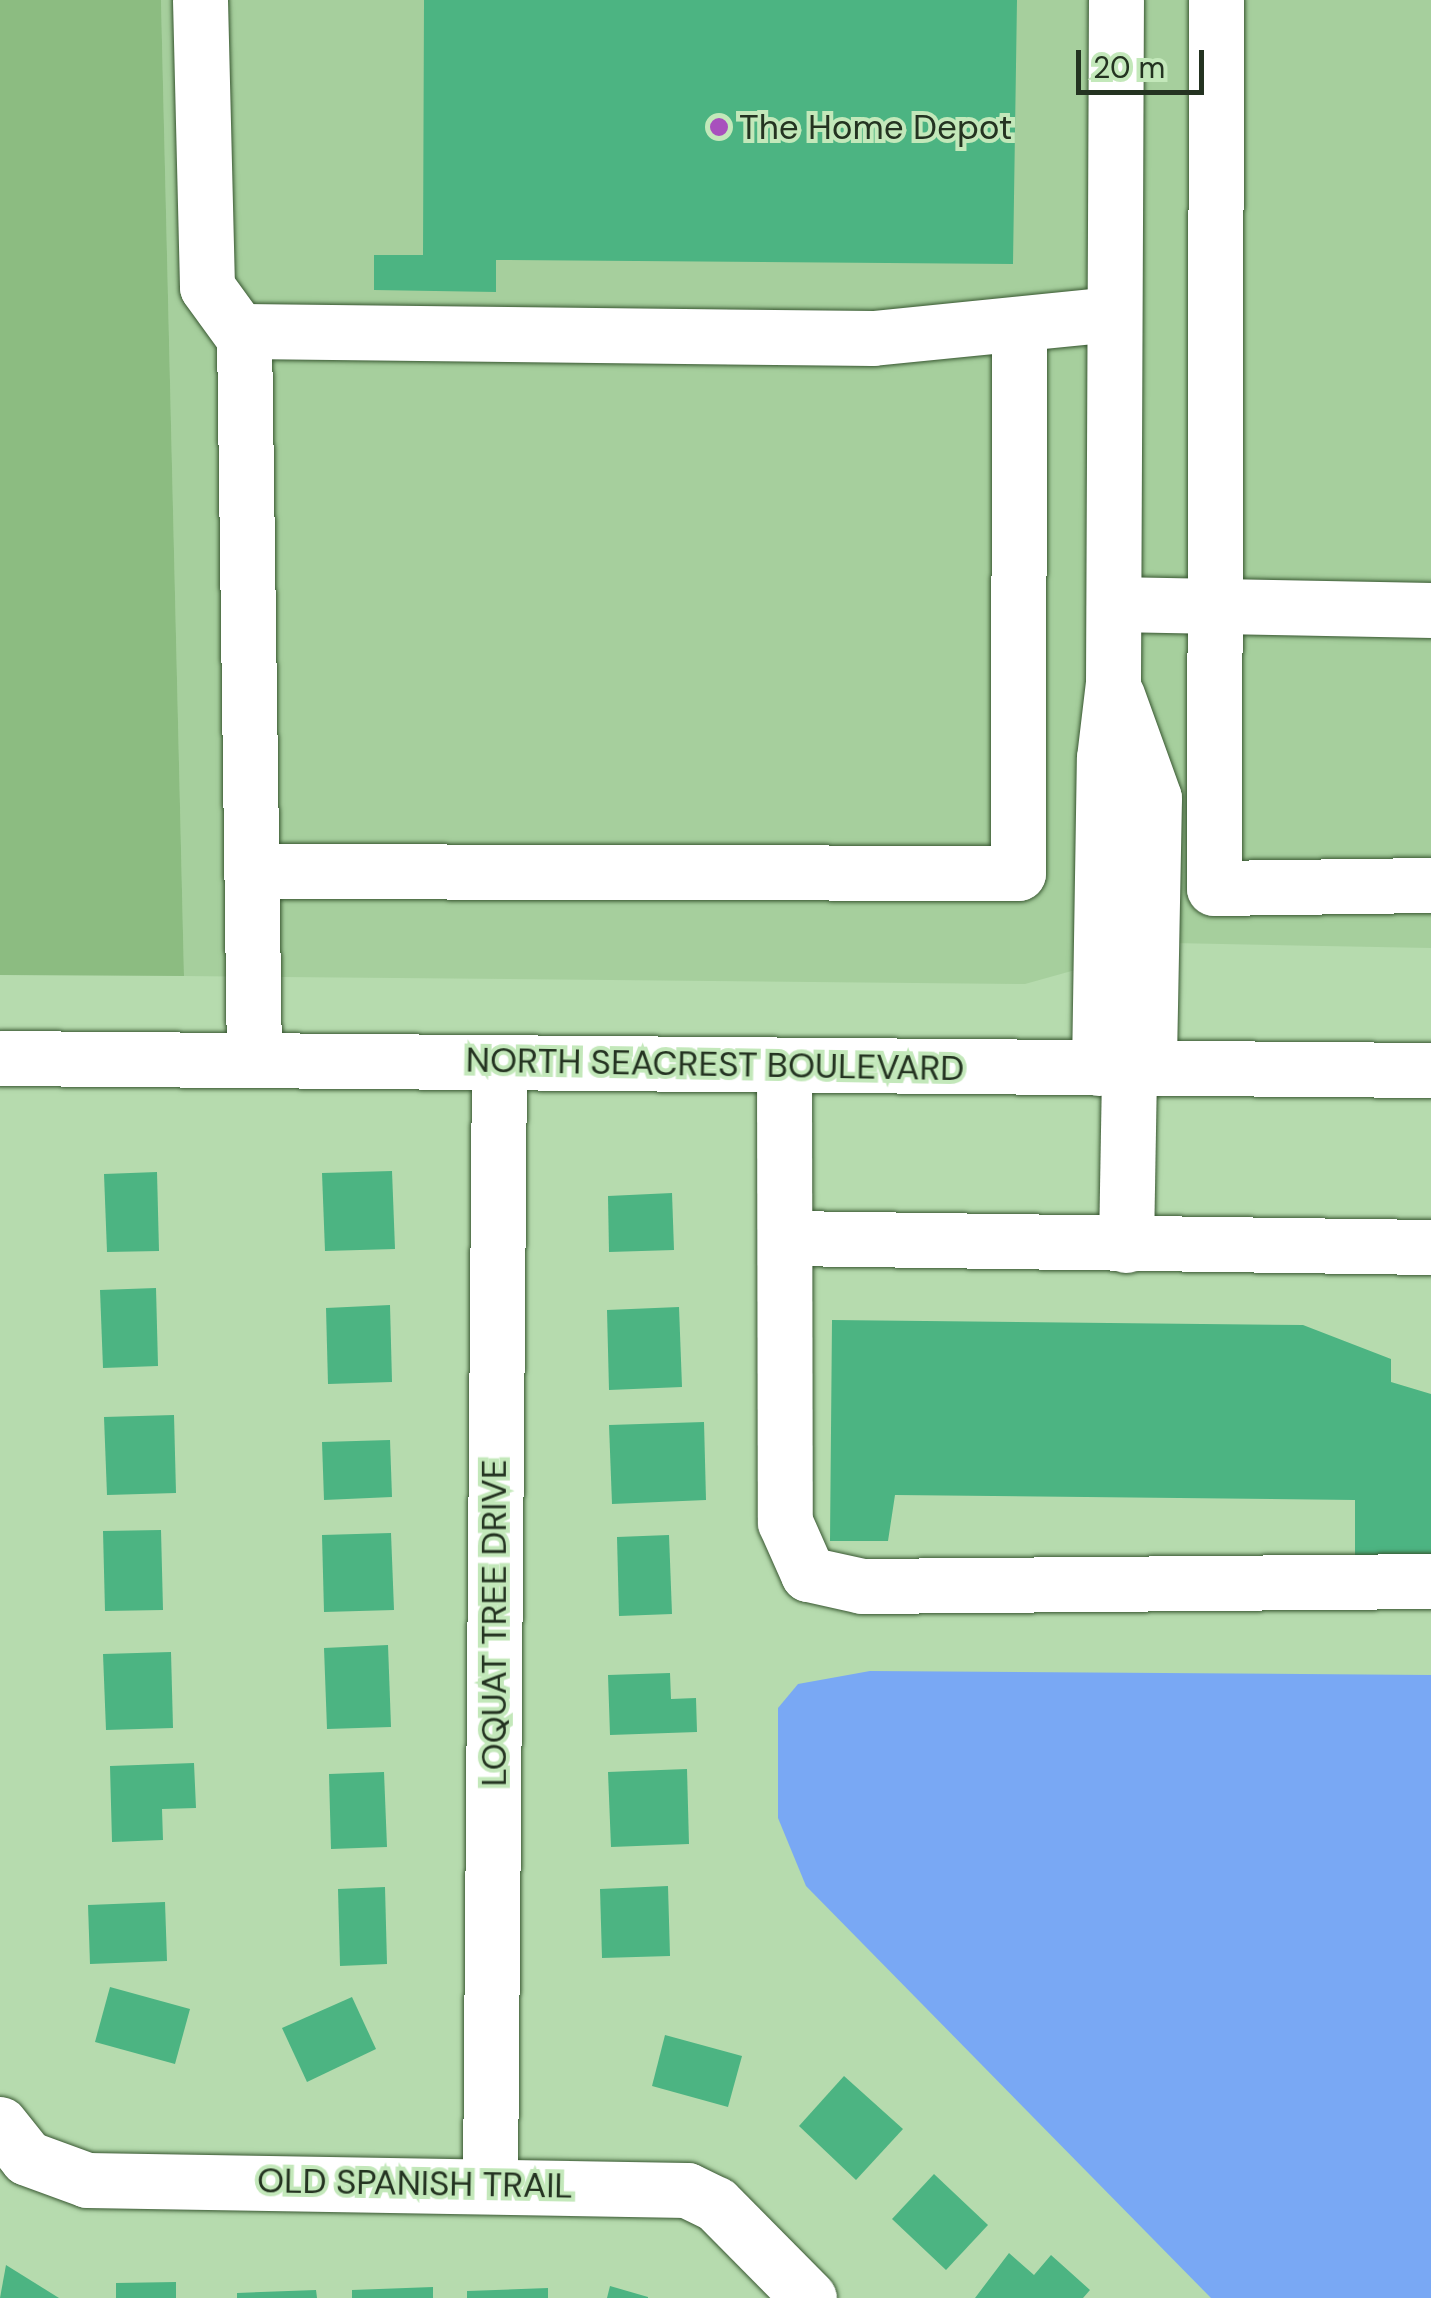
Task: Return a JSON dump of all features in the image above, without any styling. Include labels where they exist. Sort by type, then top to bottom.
[{"type":"street","points":[[200,0],[208,286],[244,338]]},
{"type":"street","points":[[1116,0],[1113,682],[1104,758],[1126,1068],[1126,1245]]},
{"type":"street","points":[[1216,0],[1214,888],[1431,885]]},
{"type":"street","points":[[254,1060],[244,331],[873,338],[1114,314]]},
{"type":"street","points":[[254,871],[1018,873],[1020,324]]},
{"type":"street","points":[[1114,604],[1431,610]]},
{"type":"street","name":"NORTH SEACREST BOULEVARD","points":[[0,1058],[1431,1070]]},
{"type":"street","name":"LOQUAT TREE DRIVE","points":[[490,2184],[499,1062]]},
{"type":"street","points":[[784,1066],[785,1522],[808,1574],[862,1586],[1431,1581]]},
{"type":"street","points":[[787,1238],[1431,1247]]},
{"type":"street","name":"OLD SPANISH TRAIL","points":[[0,2124],[27,2158],[87,2180],[687,2190],[716,2204],[809,2298]]},
{"type":"shaded area","points":[[0,0],[161,0],[184,976],[0,975]]},
{"type":"shaded area","points":[[161,0],[1431,0],[1431,948],[1172,943],[1025,984],[184,976]]},
{"type":"water","points":[[870,1671],[1431,1675],[1431,2298],[1211,2298],[806,1886],[778,1818],[778,1708],[798,1684]]},
{"type":"building","name":"The Home Depot","points":[[424,0],[1017,0],[1013,264],[496,260],[496,292],[374,290],[374,255],[423,255]]},
{"type":"building","points":[[392,1171],[395,1249],[325,1251],[322,1173]]},
{"type":"building","points":[[157,1172],[159,1251],[107,1252],[104,1174]]},
{"type":"building","points":[[672,1193],[674,1250],[609,1252],[608,1196]]},
{"type":"building","points":[[156,1288],[158,1366],[103,1368],[100,1290]]},
{"type":"building","points":[[390,1305],[392,1382],[328,1384],[326,1308]]},
{"type":"building","points":[[679,1307],[682,1387],[609,1390],[607,1310]]},
{"type":"building","points":[[832,1320],[1303,1325],[1391,1359],[1391,1382],[1431,1394],[1431,1559],[1355,1558],[1355,1500],[895,1495],[888,1541],[830,1541]]},
{"type":"building","points":[[174,1415],[176,1493],[107,1495],[104,1417]]},
{"type":"building","points":[[704,1422],[706,1500],[612,1504],[609,1425]]},
{"type":"building","points":[[390,1440],[392,1497],[324,1500],[322,1442]]},
{"type":"building","points":[[161,1530],[163,1610],[105,1611],[103,1531]]},
{"type":"building","points":[[391,1533],[394,1610],[324,1612],[322,1535]]},
{"type":"building","points":[[669,1535],[672,1614],[619,1616],[617,1537]]},
{"type":"building","points":[[388,1645],[391,1727],[327,1729],[324,1648]]},
{"type":"building","points":[[171,1652],[173,1728],[106,1730],[103,1654]]},
{"type":"building","points":[[670,1673],[671,1699],[696,1698],[697,1732],[610,1735],[608,1675]]},
{"type":"building","points":[[194,1763],[196,1808],[162,1809],[163,1840],[112,1842],[110,1766]]},
{"type":"building","points":[[687,1769],[689,1844],[611,1847],[608,1772]]},
{"type":"building","points":[[384,1772],[387,1847],[331,1849],[329,1774]]},
{"type":"building","points":[[668,1886],[670,1956],[602,1958],[600,1889]]},
{"type":"building","points":[[385,1887],[387,1964],[340,1966],[338,1889]]},
{"type":"building","points":[[165,1902],[167,1961],[90,1964],[88,1905]]},
{"type":"building","points":[[110,1987],[190,2009],[175,2064],[95,2042]]},
{"type":"building","points":[[352,1997],[376,2049],[307,2082],[282,2028]]},
{"type":"building","points":[[665,2035],[742,2056],[728,2107],[652,2086]]},
{"type":"building","points":[[844,2076],[903,2129],[856,2180],[799,2126]]},
{"type":"building","points":[[934,2174],[988,2225],[946,2270],[892,2219]]},
{"type":"building","points":[[1009,2253],[1034,2275],[1051,2255],[1090,2290],[1083,2298],[975,2298]]},
{"type":"building","points":[[6,2265],[59,2298],[0,2298]]},
{"type":"building","points":[[176,2282],[176,2298],[116,2298],[116,2283]]},
{"type":"building","points":[[610,2286],[648,2297],[648,2298],[607,2298]]},
{"type":"building","points":[[433,2287],[433,2298],[352,2298],[352,2290]]},
{"type":"building","points":[[548,2288],[548,2298],[467,2298],[467,2291]]},
{"type":"building","points":[[316,2290],[317,2298],[237,2298],[237,2293]]},
{"type":"place","name":"The Home Depot","points":[[719,127]]}]
